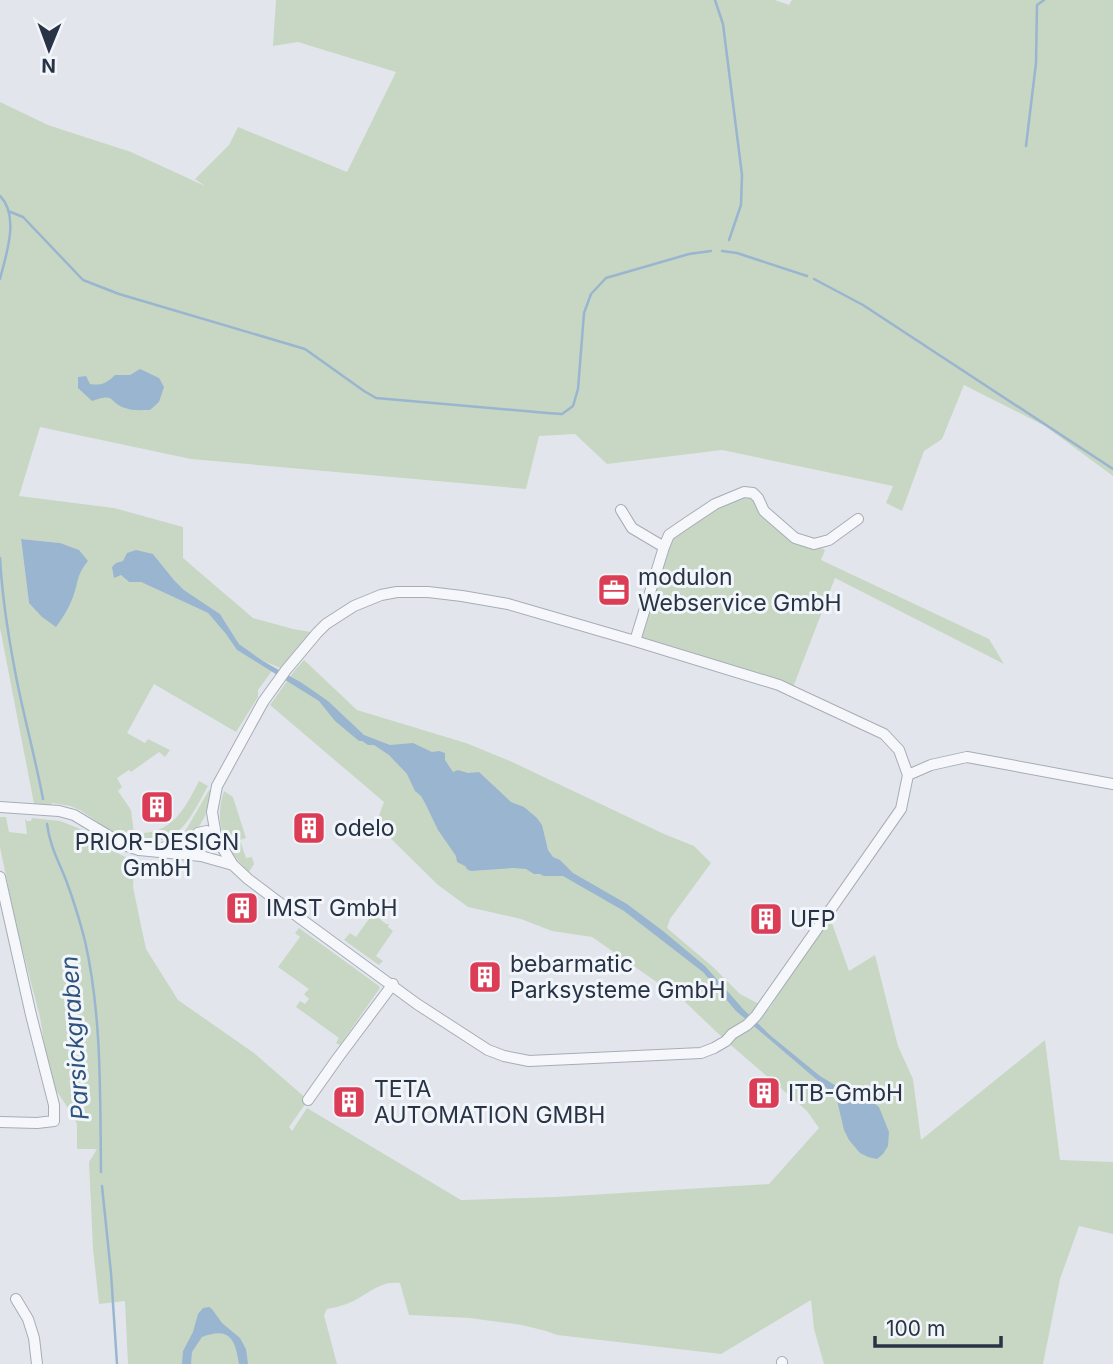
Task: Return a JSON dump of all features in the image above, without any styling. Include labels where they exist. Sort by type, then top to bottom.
[{"type":"street","points":[[635,640],[669,535],[715,505],[744,492],[753,493],[764,511],[795,538],[814,544],[829,540],[858,519]]},
{"type":"street","points":[[621,510],[632,527],[664,547]]},
{"type":"street","points":[[428,592],[493,600],[635,640],[779,685],[884,734],[899,750],[908,775],[901,809],[756,1016],[737,1038],[701,1053],[529,1060],[488,1050],[417,1004],[248,879],[233,865],[218,840],[212,812],[217,786],[263,702],[317,633],[354,606],[381,595],[428,592]]},
{"type":"street","points":[[908,775],[931,765],[967,757],[1113,784]]},
{"type":"street","points":[[0,807],[59,811],[74,815],[124,845],[203,856],[233,865]]},
{"type":"street","points":[[203,856],[193,847],[194,840],[212,812]]},
{"type":"street","points":[[146,850],[169,847],[207,831],[218,840]]},
{"type":"street","points":[[203,856],[216,852],[218,840]]},
{"type":"street","points":[[0,877],[54,1105],[54,1121],[0,1122]]},
{"type":"street","points":[[308,1100],[393,985]]},
{"type":"street","points":[[16,1298],[28,1319],[34,1338],[37,1364]]},
{"type":"green space","points":[[276,0],[775,0],[789,5],[792,0],[1113,0],[1113,476],[1045,426],[964,385],[942,439],[924,451],[902,511],[886,503],[893,486],[722,450],[607,464],[575,434],[539,436],[526,489],[191,459],[40,427],[19,496],[114,508],[183,527],[183,558],[253,618],[317,633],[280,668],[263,661],[239,644],[220,614],[184,590],[153,554],[121,575],[129,582],[141,582],[208,613],[237,650],[272,671],[258,690],[258,697],[236,732],[154,684],[127,733],[145,743],[148,739],[170,750],[165,757],[159,752],[131,772],[129,770],[117,778],[122,787],[118,791],[131,810],[135,842],[118,836],[70,806],[52,803],[51,810],[35,809],[0,628],[0,102],[48,125],[131,152],[205,186],[195,179],[229,145],[238,127],[347,172],[396,72],[298,42],[273,46]],"holes":[[[21,539],[60,543],[88,561],[79,573],[29,603]]]},
{"type":"green space","points":[[753,493],[778,525],[825,550],[821,560],[989,639],[1004,664],[835,578],[792,690],[635,641],[669,535],[715,504]]},
{"type":"green space","points":[[304,660],[357,710],[466,743],[694,846],[711,863],[670,919],[667,928],[740,994],[769,1009],[828,912],[849,971],[875,955],[898,1046],[913,1079],[921,1140],[1045,1040],[1060,1160],[1113,1162],[1113,1234],[1079,1226],[1060,1279],[1043,1364],[824,1364],[814,1329],[811,1300],[721,1354],[557,1335],[522,1325],[470,1318],[409,1315],[400,1283],[393,1283],[380,1286],[346,1304],[327,1309],[324,1315],[337,1364],[128,1364],[125,1301],[99,1304],[93,1249],[89,1162],[97,1149],[77,1149],[77,1124],[50,1081],[40,1017],[17,929],[0,847],[0,817],[6,817],[9,832],[27,834],[25,819],[60,821],[78,828],[131,860],[134,869],[133,887],[146,949],[178,1000],[254,1053],[308,1100],[289,1127],[292,1131],[307,1108],[461,1200],[769,1184],[819,1128],[807,1111],[684,1001],[592,937],[552,931],[521,919],[468,907],[438,885],[376,824],[384,802],[270,705]]},
{"type":"green space","points":[[199,781],[208,786],[184,825],[168,837],[144,843],[144,833],[155,831],[172,822]]},
{"type":"green space","points":[[209,790],[212,791],[205,816],[194,833],[184,839],[182,834]]},
{"type":"green space","points":[[224,791],[233,797],[246,838],[240,840],[246,858],[252,857],[254,864],[249,872],[233,854],[223,835],[220,814]]},
{"type":"green space","points":[[373,913],[389,924],[388,927],[393,931],[376,956],[383,961],[379,965],[344,940],[350,933],[356,937]]},
{"type":"green space","points":[[299,928],[380,988],[340,1045],[336,1043],[339,1038],[296,1007],[300,1001],[305,1004],[309,999],[304,994],[309,989],[278,967],[300,937],[295,933]]},
{"type":"water","points":[[140,369],[159,378],[164,387],[159,402],[150,410],[128,409],[105,397],[92,401],[78,388],[78,377],[86,376],[90,384],[97,385],[115,375],[130,375]]},
{"type":"water","points":[[21,539],[60,543],[79,550],[88,561],[80,575],[70,605],[56,627],[29,603]]},
{"type":"water","points":[[136,550],[153,554],[184,590],[220,614],[239,644],[328,701],[364,735],[390,745],[413,743],[432,752],[445,753],[445,760],[453,772],[479,772],[511,802],[524,807],[542,825],[548,850],[553,857],[573,873],[627,904],[663,931],[705,966],[771,1036],[820,1076],[846,1092],[862,1094],[879,1107],[889,1132],[888,1146],[883,1154],[877,1159],[860,1153],[844,1130],[836,1096],[736,1011],[703,972],[624,911],[563,876],[544,876],[526,869],[513,868],[471,871],[457,862],[421,796],[415,791],[407,774],[389,755],[374,745],[359,741],[335,721],[319,701],[237,650],[208,613],[141,582],[129,582],[121,575],[114,578],[112,567],[123,561],[127,553]]},
{"type":"water","points":[[209,1307],[222,1323],[240,1338],[246,1349],[248,1364],[239,1364],[233,1341],[225,1334],[219,1333],[202,1337],[192,1352],[191,1364],[182,1364],[183,1351],[193,1332],[198,1314],[203,1308]]},
{"type":"waterway","points":[[715,0],[723,24],[742,175],[741,205],[729,240]]},
{"type":"waterway","points":[[1026,146],[1036,63],[1037,5],[1044,0]]},
{"type":"waterway","points":[[0,196],[6,204],[10,225],[0,279]]},
{"type":"waterway","points":[[8,211],[23,217],[83,280],[119,294],[305,349],[376,398],[562,414],[573,406],[578,389],[584,313],[591,294],[606,278],[689,254],[711,251]]},
{"type":"waterway","points":[[722,251],[737,253],[807,276]]},
{"type":"waterway","points":[[814,279],[863,305],[1113,469]]},
{"type":"waterway","name":"Parsickgraben","points":[[0,558],[12,657],[43,799]]},
{"type":"waterway","name":"Parsickgraben","points":[[47,824],[52,846],[79,918],[91,969],[99,1056],[101,1172]]},
{"type":"waterway","name":"Parsickgraben","points":[[102,1186],[117,1364]]},
{"type":"place","name":"modulon Webservice GmbH","points":[[614,590]]},
{"type":"place","name":"PRIOR-DESIGN GmbH","points":[[157,807]]},
{"type":"place","name":"odelo","points":[[309,828]]},
{"type":"place","name":"IMST GmbH","points":[[242,908]]},
{"type":"place","name":"UFP","points":[[766,919]]},
{"type":"place","name":"bebarmatic Parksysteme GmbH","points":[[485,977]]},
{"type":"place","name":"ITB-GmbH","points":[[764,1093]]},
{"type":"place","name":"TETA AUTOMATION GMBH","points":[[349,1102]]}]
